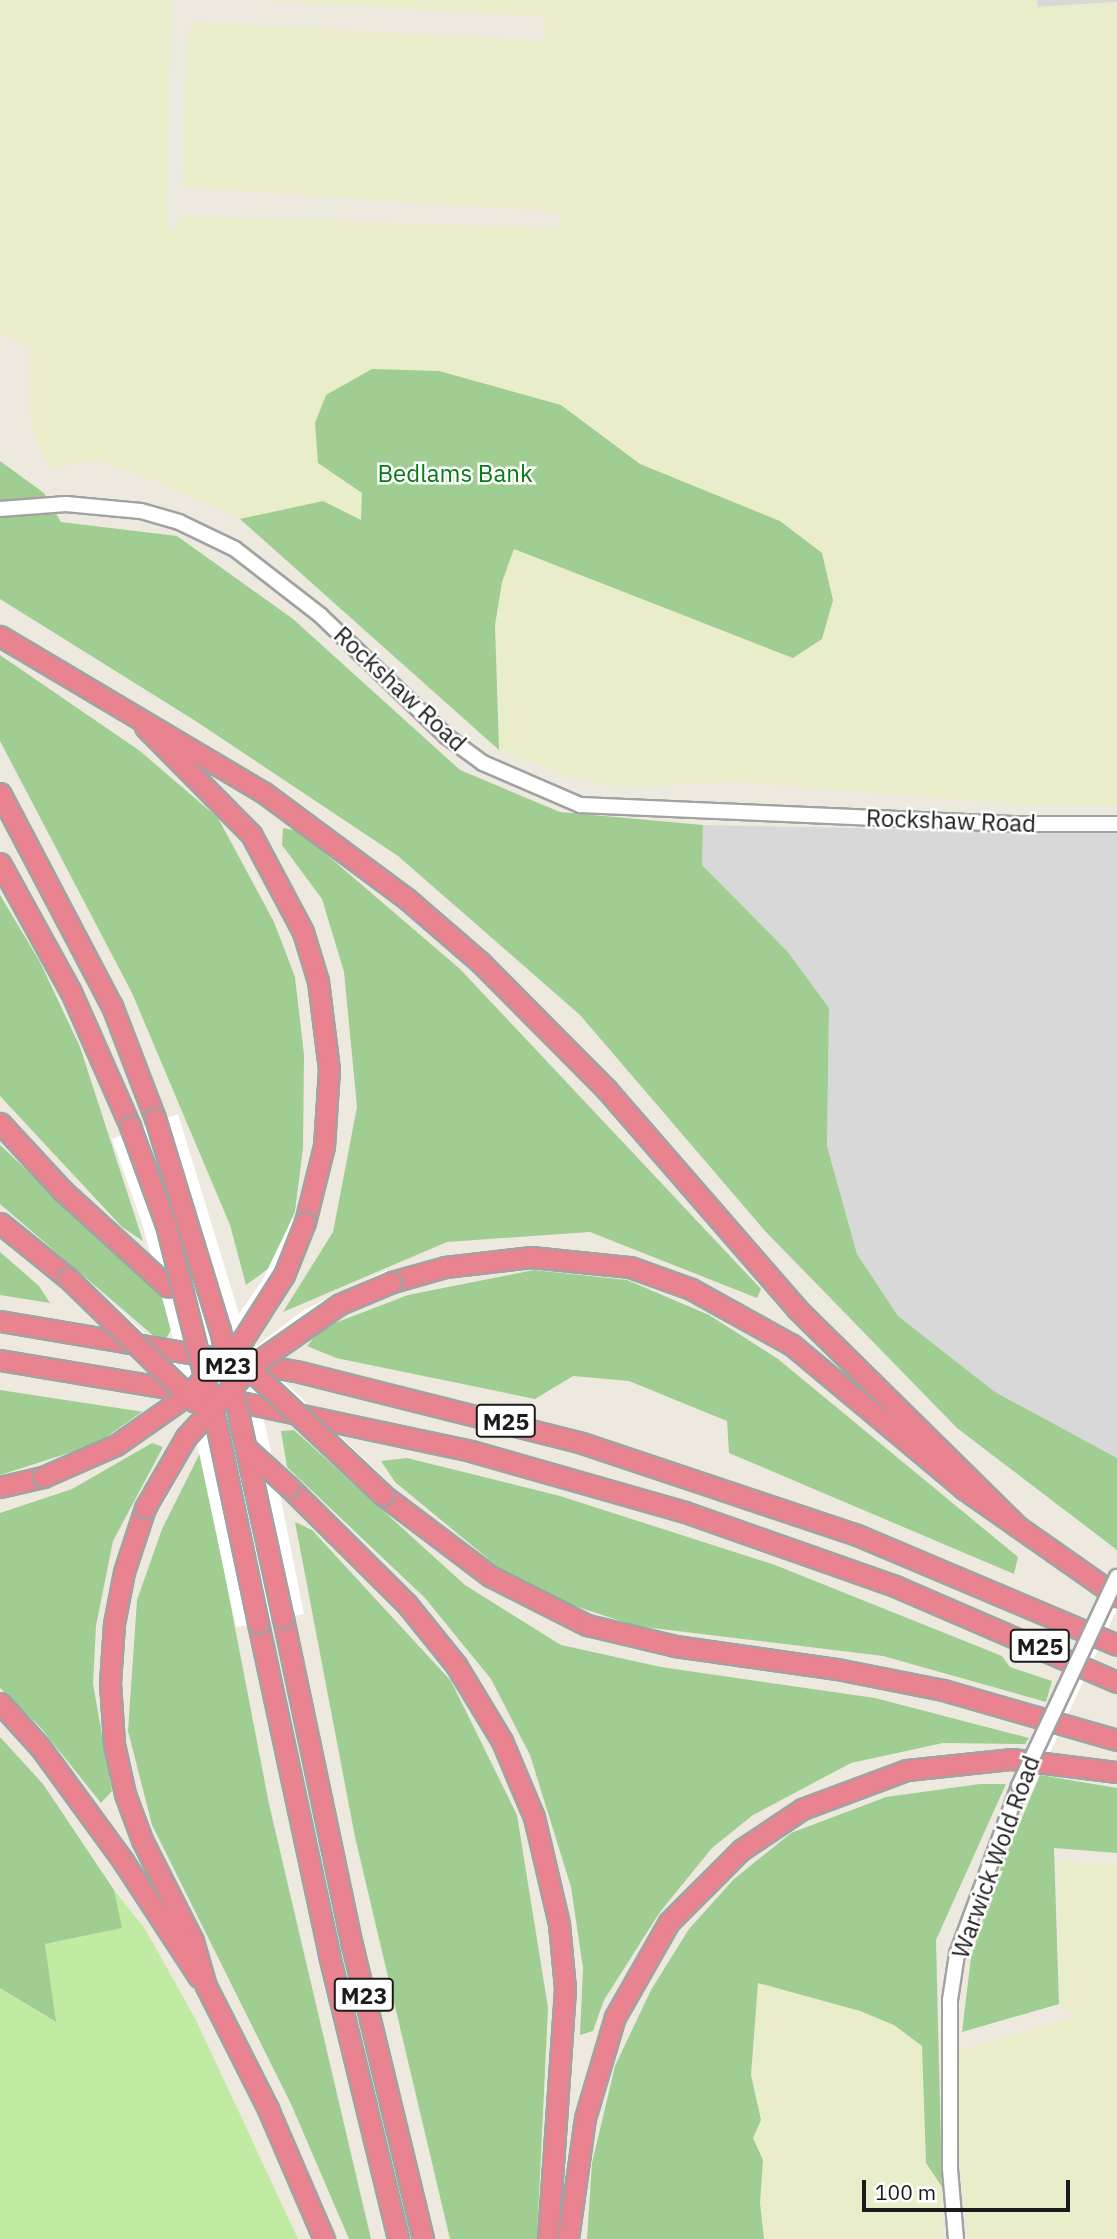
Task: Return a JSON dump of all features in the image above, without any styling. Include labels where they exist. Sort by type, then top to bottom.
[{"type":"highway","points":[[0,635],[142,723],[175,738],[263,792],[407,899],[480,962],[607,1089],[797,1309],[1017,1526]]},
{"type":"highway","points":[[0,1487],[44,1477],[116,1445],[187,1396],[243,1339],[284,1275],[305,1222],[324,1146],[329,1069],[318,982],[303,932],[251,834],[142,723]]},
{"type":"highway","name":"M23","points":[[0,793],[112,1006],[155,1118],[220,1330],[349,1933],[423,2239]]},
{"type":"highway","name":"M23","points":[[0,863],[71,992],[130,1126],[173,1251],[258,1623],[329,1955],[398,2239]]},
{"type":"highway","points":[[0,1123],[64,1191],[168,1287],[383,1495],[490,1576],[587,1625],[675,1646],[837,1669],[943,1690],[1117,1740]]},
{"type":"highway","points":[[0,1223],[68,1278],[289,1487],[398,1595],[456,1665],[502,1741],[534,1817],[559,1924],[565,1989],[548,2239]]},
{"type":"highway","points":[[206,1986],[193,1941],[142,1840],[114,1744],[110,1683],[114,1625],[124,1573],[145,1508],[186,1437],[251,1366],[340,1304],[392,1282],[464,1263],[531,1256],[595,1261],[662,1276],[724,1303],[792,1345],[964,1489],[1117,1596]]},
{"type":"highway","name":"M25","points":[[0,1321],[296,1371],[570,1439],[846,1531],[1117,1645]]},
{"type":"highway","name":"M25","points":[[0,1360],[327,1418],[603,1487],[872,1577],[1117,1682]]},
{"type":"highway","points":[[0,1703],[40,1748],[100,1830],[177,1948],[206,1986],[268,2109],[324,2239]]},
{"type":"highway","points":[[568,2239],[585,2118],[615,2017],[669,1922],[741,1850],[814,1803],[907,1770],[1013,1759],[1117,1772]]},
{"type":"street","name":"Rockshaw Road","points":[[0,509],[66,504],[141,511],[179,522],[234,549],[320,615],[446,736],[495,769],[580,805],[1013,824],[1117,824]]},
{"type":"street","name":"Warwick Wold Road","points":[[956,2239],[950,2156],[950,2000],[957,1954],[1019,1786],[1117,1577]]},
{"type":"shaded area","points":[[1037,0],[1117,0],[1117,2],[1037,7]]},
{"type":"shaded area","points":[[703,825],[1117,833],[1117,1458],[995,1392],[898,1316],[857,1254],[827,1146],[829,1008],[788,952],[701,865]]},
{"type":"green space","points":[[0,0],[171,0],[166,211],[173,237],[181,216],[561,228],[559,212],[182,187],[187,39],[192,22],[546,41],[544,17],[254,0],[1037,0],[1038,7],[1117,2],[1117,806],[1012,804],[734,782],[622,788],[565,776],[499,750],[495,625],[502,582],[514,549],[793,658],[822,639],[833,600],[822,553],[780,521],[640,464],[561,405],[439,371],[363,493],[361,520],[322,502],[240,519],[156,481],[95,460],[49,469],[31,424],[29,345],[0,334]]},
{"type":"green space","name":"Bedlams Bank","points":[[372,369],[439,371],[561,405],[640,464],[780,521],[822,553],[833,600],[822,639],[793,658],[514,549],[502,582],[495,625],[499,750],[240,519],[323,501],[361,520],[362,493],[318,463],[315,423],[326,395]]},
{"type":"green space","points":[[0,461],[44,493],[61,522],[177,536],[293,619],[460,770],[560,812],[703,825],[702,865],[788,952],[829,1008],[827,1146],[857,1254],[898,1316],[995,1392],[1117,1458],[1117,1550],[957,1428],[765,1231],[580,1015],[398,856],[194,720],[0,599]]},
{"type":"green space","points":[[0,655],[140,751],[218,818],[274,922],[295,977],[304,1055],[303,1148],[295,1211],[272,1266],[246,1285],[230,1225],[132,993],[0,741]]},
{"type":"green space","points":[[283,828],[299,831],[460,969],[761,1289],[757,1298],[590,1232],[447,1242],[283,1312],[333,1232],[357,1107],[344,972],[322,899],[282,845]]},
{"type":"green space","points":[[0,895],[40,962],[80,1047],[143,1241],[122,1227],[0,1096]]},
{"type":"green space","points":[[0,1145],[163,1298],[176,1321],[163,1344],[0,1204]]},
{"type":"green space","points":[[0,1252],[39,1286],[50,1303],[0,1295]]},
{"type":"green space","points":[[534,1270],[627,1280],[709,1315],[778,1359],[1018,1557],[1014,1574],[729,1453],[727,1421],[629,1381],[573,1376],[535,1399],[336,1358],[307,1346],[322,1328],[408,1295]]},
{"type":"green space","points":[[0,1390],[144,1412],[103,1442],[0,1475]]},
{"type":"green space","points":[[294,1430],[465,1585],[561,1645],[661,1667],[875,1698],[1029,1738],[1025,1744],[943,1743],[851,1763],[753,1815],[712,1848],[660,1912],[604,2000],[593,2031],[580,2035],[583,1968],[571,1887],[530,1755],[491,1679],[425,1598],[287,1467],[281,1431]]},
{"type":"green space","points":[[152,1443],[163,1447],[113,1541],[96,1626],[93,1684],[112,1791],[101,1803],[41,1728],[0,1688],[0,1513],[72,1489]]},
{"type":"green space","points":[[201,1451],[269,1804],[371,2239],[349,2239],[291,2104],[152,1825],[128,1731],[137,1600],[162,1529]]},
{"type":"green space","points":[[407,1458],[560,1496],[775,1565],[1002,1656],[1010,1667],[1052,1681],[1046,1702],[883,1656],[636,1626],[526,1590],[395,1482],[381,1461]]},
{"type":"green space","points":[[295,1522],[312,1530],[451,1681],[517,1815],[548,2008],[537,2239],[450,2239],[355,1837]]},
{"type":"green space","points":[[0,1737],[43,1784],[114,1890],[122,1928],[45,1944],[56,2022],[0,1988]]},
{"type":"green space","points":[[1040,1775],[1117,1788],[1117,1853],[1054,1848],[1059,2004],[962,2032],[971,1957],[996,1879]]},
{"type":"green space","points":[[980,1784],[1006,1784],[936,1940],[942,2187],[926,2163],[922,2046],[894,2025],[860,2011],[758,1983],[751,2075],[761,2120],[753,2138],[763,2160],[760,2203],[764,2239],[587,2239],[592,2163],[615,2066],[651,1990],[689,1929],[734,1879],[791,1833],[886,1797]]},
{"type":"green space","points":[[1058,1862],[1117,1864],[1117,2239],[969,2239],[957,2137],[957,2051],[1076,2016],[1059,2004]]},
{"type":"green space","points":[[114,1890],[145,1929],[196,2020],[298,2239],[0,2239],[0,1988],[55,2022],[45,1944],[121,1928]]},
{"type":"green space","points":[[757,1982],[860,2011],[894,2025],[922,2046],[926,2162],[942,2187],[943,2239],[765,2239],[760,2203],[763,2160],[753,2138],[751,2075]]},
{"type":"pier","points":[[178,1114],[239,1314],[262,1281],[292,1219],[313,1225],[251,1350],[304,1310],[387,1270],[393,1293],[338,1319],[292,1346],[269,1367],[389,1483],[373,1500],[257,1389],[272,1456],[295,1478],[280,1495],[304,1614],[236,1627],[197,1443],[160,1510],[140,1498],[191,1414],[188,1406],[123,1454],[49,1488],[43,1466],[105,1438],[172,1391],[62,1286],[78,1271],[181,1368],[142,1223],[112,1139]]},
{"type":"pier","points":[[1117,1566],[1117,1609],[1031,1793],[1014,1785]]}]
